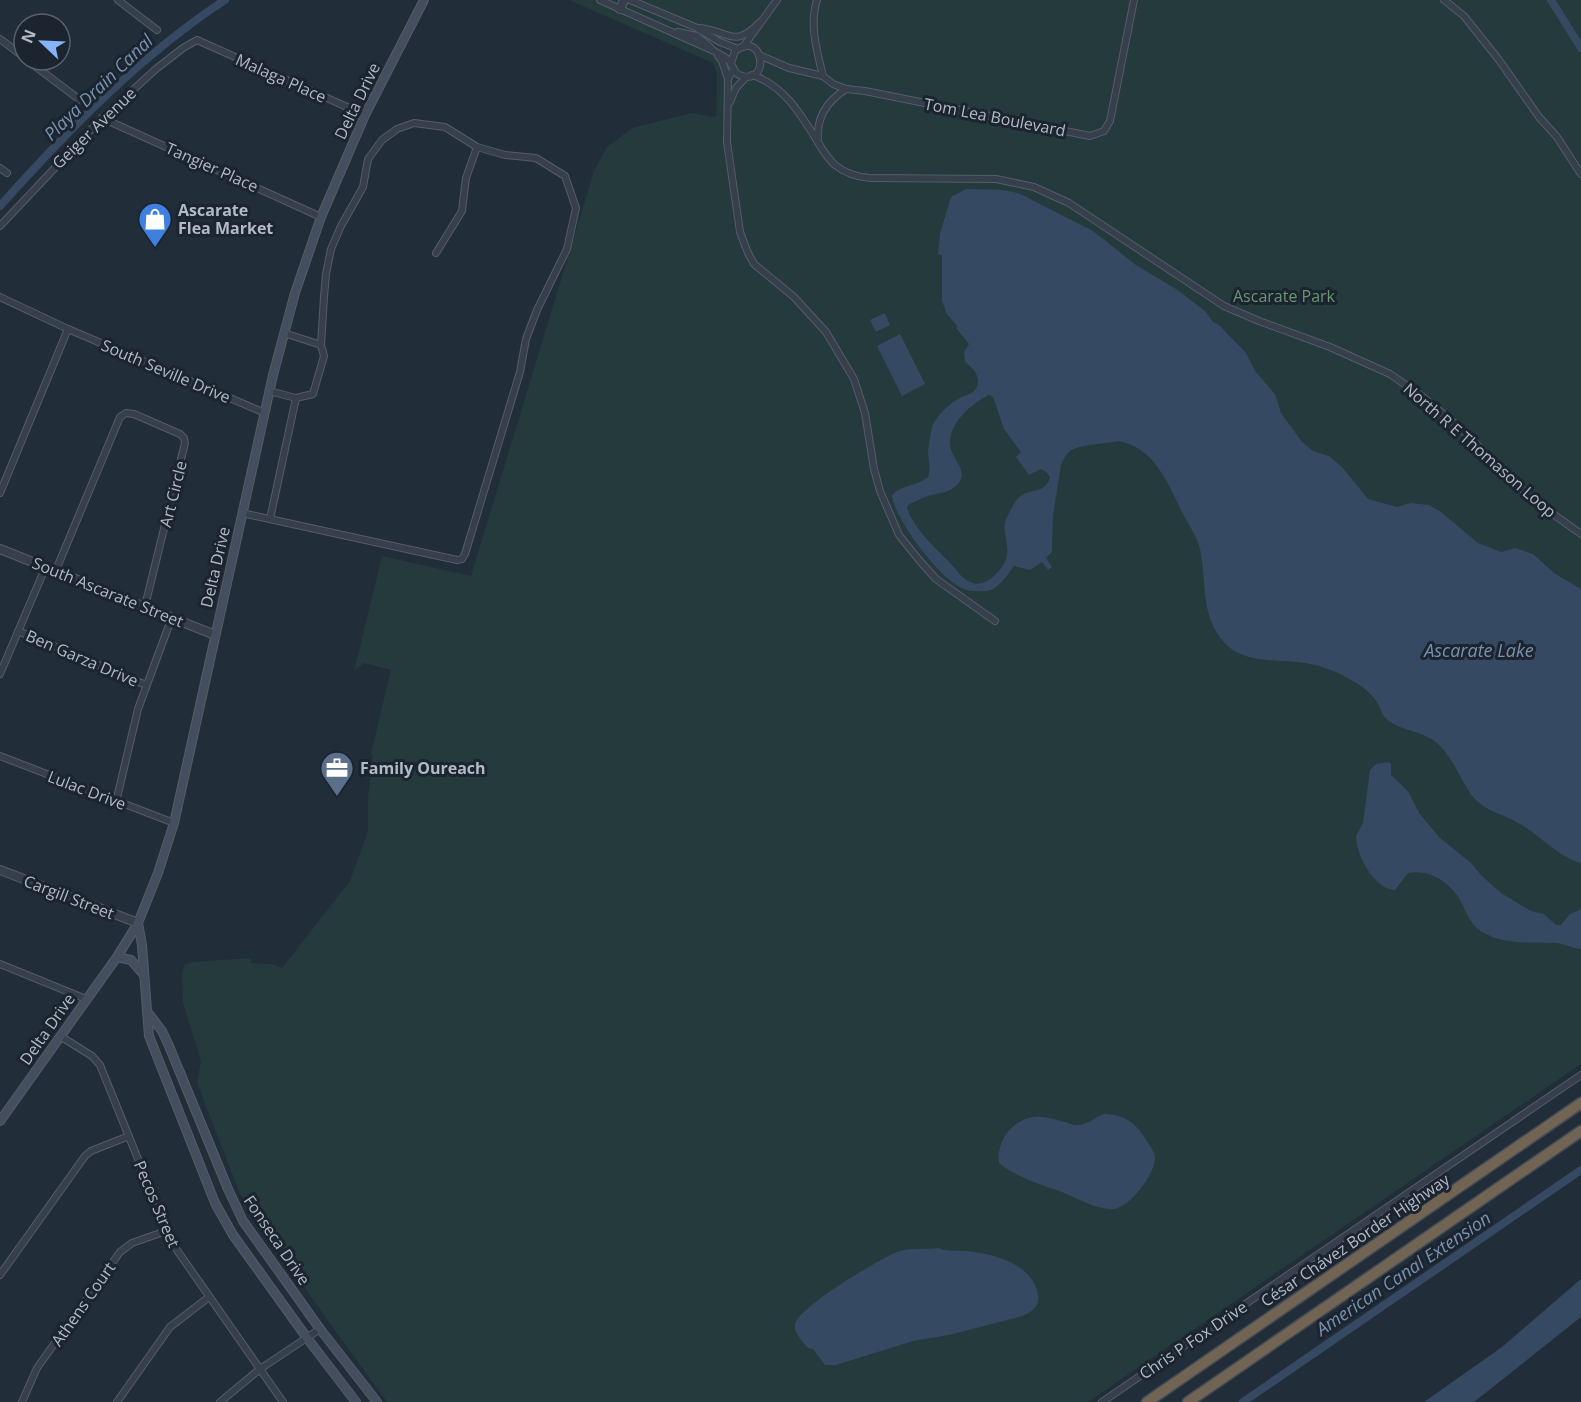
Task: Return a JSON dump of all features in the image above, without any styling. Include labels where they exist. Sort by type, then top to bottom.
[{"type":"highway","name":"César Chávez Border Highway","points":[[1147,1402],[1581,1103]]},
{"type":"highway","points":[[1188,1402],[1581,1131]]},
{"type":"main road","name":"Delta Drive","points":[[0,1121],[117,957],[138,923],[158,873],[174,823],[269,391],[284,333],[321,217],[365,115],[424,0]]},
{"type":"main road","name":"Fonseca Drive","points":[[138,923],[149,1014],[149,1036],[215,1203],[233,1235],[356,1402]]},
{"type":"main road","points":[[117,957],[131,960],[144,975]]},
{"type":"main road","name":"Fonseca Drive","points":[[149,1014],[162,1031],[169,1046],[233,1203],[243,1221],[320,1329],[376,1402]]},
{"type":"street","points":[[118,0],[158,30]]},
{"type":"street","points":[[127,7],[133,0]]},
{"type":"street","points":[[600,0],[714,51],[732,66],[738,75],[749,76]]},
{"type":"street","points":[[620,9],[624,0]]},
{"type":"street","points":[[630,0],[695,27],[720,42],[741,48],[753,48],[759,55],[759,69],[736,88],[728,105]]},
{"type":"street","points":[[777,0],[741,48],[732,55],[728,80],[727,142],[740,232],[754,264],[794,297],[826,332],[854,379],[866,413],[880,491],[899,535],[936,579],[995,621]]},
{"type":"street","points":[[818,0],[814,10],[814,36],[823,76]]},
{"type":"street","name":"Tom Lea Boulevard","points":[[759,55],[789,69],[823,76],[833,84],[846,89],[1090,136],[1098,134],[1107,127],[1110,121],[1134,0]]},
{"type":"street","points":[[1444,0],[1464,16],[1499,60],[1539,117],[1557,137],[1581,174]]},
{"type":"street","points":[[695,27],[712,29],[739,38],[759,23]]},
{"type":"street","points":[[0,39],[12,48]]},
{"type":"street","name":"Malaga Place","points":[[197,40],[365,115]]},
{"type":"street","name":"Geiger Avenue","points":[[0,226],[102,118],[156,69],[197,40]]},
{"type":"street","points":[[714,51],[722,61],[728,80]]},
{"type":"street","points":[[43,72],[80,100]]},
{"type":"street","name":"North R E Thomason Loop","points":[[749,76],[775,87],[785,96],[797,109],[818,143],[836,166],[857,177],[996,179],[1034,187],[1069,203],[1224,306],[1330,347],[1390,374],[1423,397],[1459,427],[1532,500],[1581,534]]},
{"type":"street","points":[[818,143],[819,122],[824,111],[837,95],[846,89]]},
{"type":"street","name":"Tangier Place","points":[[102,118],[321,217]]},
{"type":"street","points":[[242,513],[457,560],[462,559],[520,372],[526,339],[537,310],[567,249],[576,208],[565,176],[536,158],[505,155],[477,147],[444,127],[414,123],[398,129],[382,140],[368,159],[363,187],[331,249],[326,274],[321,345],[324,356],[313,394],[296,398],[269,391]]},
{"type":"street","points":[[436,253],[462,211],[466,178],[477,147]]},
{"type":"street","points":[[0,168],[7,173]]},
{"type":"street","name":"South Seville Drive","points":[[0,297],[68,329],[265,412]]},
{"type":"street","points":[[0,493],[68,329]]},
{"type":"street","points":[[284,333],[321,345]]},
{"type":"street","points":[[270,519],[296,398]]},
{"type":"street","name":"Art Circle","points":[[56,570],[120,417],[126,413],[134,414],[180,434],[185,441],[182,462],[145,606]]},
{"type":"street","name":"South Ascarate Street","points":[[0,549],[215,635]]},
{"type":"street","points":[[0,674],[46,566]]},
{"type":"street","points":[[116,802],[138,709],[172,617]]},
{"type":"street","name":"Ben Garza Drive","points":[[18,631],[146,685]]},
{"type":"street","name":"Lulac Drive","points":[[0,756],[174,823]]},
{"type":"street","name":"Cargill Street","points":[[0,870],[138,923]]},
{"type":"street","points":[[1,965],[86,999]]},
{"type":"street","name":"Pecos Street","points":[[60,1036],[97,1060],[166,1231],[183,1260],[283,1402]]},
{"type":"street","name":"Chris P Fox Drive","points":[[1102,1402],[1581,1075]]},
{"type":"street","points":[[0,1275],[84,1156],[99,1147],[129,1136]]},
{"type":"street","name":"Athens Court","points":[[22,1402],[37,1368],[120,1251],[132,1243],[166,1231]]},
{"type":"street","points":[[117,1402],[170,1327],[179,1318],[209,1298]]},
{"type":"street","points":[[220,1402],[260,1369],[320,1329]]},
{"type":"green space","name":"Ascarate Park","points":[[569,0],[1581,0],[1581,1064],[1088,1402],[387,1402],[240,1194],[197,1083],[201,1061],[183,1003],[184,965],[192,962],[251,958],[251,963],[272,964],[282,968],[350,881],[368,831],[368,797],[373,757],[371,753],[391,670],[364,663],[354,671],[382,556],[471,576],[594,171],[607,147],[632,128],[692,113],[716,117],[717,74],[713,63]]},
{"type":"water","name":"Ascarate Lake","points":[[966,189],[1017,193],[1093,231],[1136,265],[1176,289],[1205,311],[1213,322],[1219,325],[1246,353],[1255,371],[1275,394],[1281,413],[1302,442],[1313,451],[1329,456],[1342,467],[1368,499],[1397,507],[1411,503],[1429,505],[1441,512],[1478,543],[1501,552],[1515,548],[1533,554],[1554,573],[1581,589],[1581,863],[1564,856],[1528,829],[1478,802],[1438,744],[1427,736],[1389,721],[1372,696],[1347,677],[1313,664],[1253,658],[1233,650],[1225,643],[1217,633],[1208,613],[1202,560],[1195,536],[1160,470],[1142,451],[1131,445],[1118,441],[1085,446],[1073,449],[1065,456],[1061,465],[1053,516],[1052,552],[1046,558],[1052,567],[1048,570],[1042,562],[1030,570],[1014,566],[995,588],[987,591],[964,589],[943,574],[910,533],[901,519],[892,495],[928,477],[930,468],[928,452],[934,423],[952,403],[973,392],[978,384],[975,372],[965,362],[964,352],[969,344],[947,314],[942,301],[942,255],[938,254],[940,233],[951,197]],"holes":[[[989,395],[993,397],[1004,429],[1021,452],[1016,457],[1029,475],[1041,469],[1050,477],[1044,487],[1025,494],[1015,502],[1005,523],[1007,552],[1005,561],[988,581],[976,584],[963,577],[927,539],[915,524],[907,508],[908,505],[923,498],[949,491],[960,481],[961,470],[950,444],[953,429],[957,421],[976,403]]]},
{"type":"water","points":[[885,313],[890,325],[876,332],[870,320]]},
{"type":"water","points":[[900,334],[925,384],[902,396],[877,346]]},
{"type":"water","points":[[1388,762],[1391,764],[1391,775],[1408,791],[1419,813],[1439,837],[1471,863],[1501,893],[1531,911],[1544,914],[1556,925],[1561,925],[1570,914],[1581,909],[1581,949],[1557,943],[1517,942],[1490,936],[1474,925],[1459,898],[1449,886],[1430,875],[1408,873],[1395,890],[1380,884],[1363,861],[1356,836],[1363,823],[1370,770],[1376,764]]},
{"type":"water","points":[[1103,1114],[1124,1118],[1134,1125],[1143,1135],[1155,1156],[1147,1180],[1127,1203],[1120,1207],[1107,1209],[1094,1206],[1038,1184],[999,1163],[1001,1143],[1005,1136],[1013,1126],[1026,1119],[1040,1117],[1077,1125]]},
{"type":"water","points":[[939,1248],[988,1255],[1010,1262],[1028,1275],[1035,1284],[1038,1295],[1037,1305],[1023,1316],[949,1335],[913,1341],[836,1365],[825,1365],[813,1349],[808,1348],[799,1337],[795,1324],[800,1316],[858,1273],[897,1252]]},
{"type":"water","points":[[1581,1279],[1581,1317],[1474,1402],[1424,1402],[1502,1347]]},
{"type":"waterway","name":"Playa Drain Canal","points":[[0,206],[79,122],[134,70],[225,0]]},
{"type":"waterway","points":[[1551,0],[1581,48]]},
{"type":"waterway","name":"American Canal Extension","points":[[1243,1402],[1581,1170]]},
{"type":"place","name":"Ascarate Flea Market","points":[[155,248]]},
{"type":"place","name":"Family Oureach","points":[[337,797]]}]
